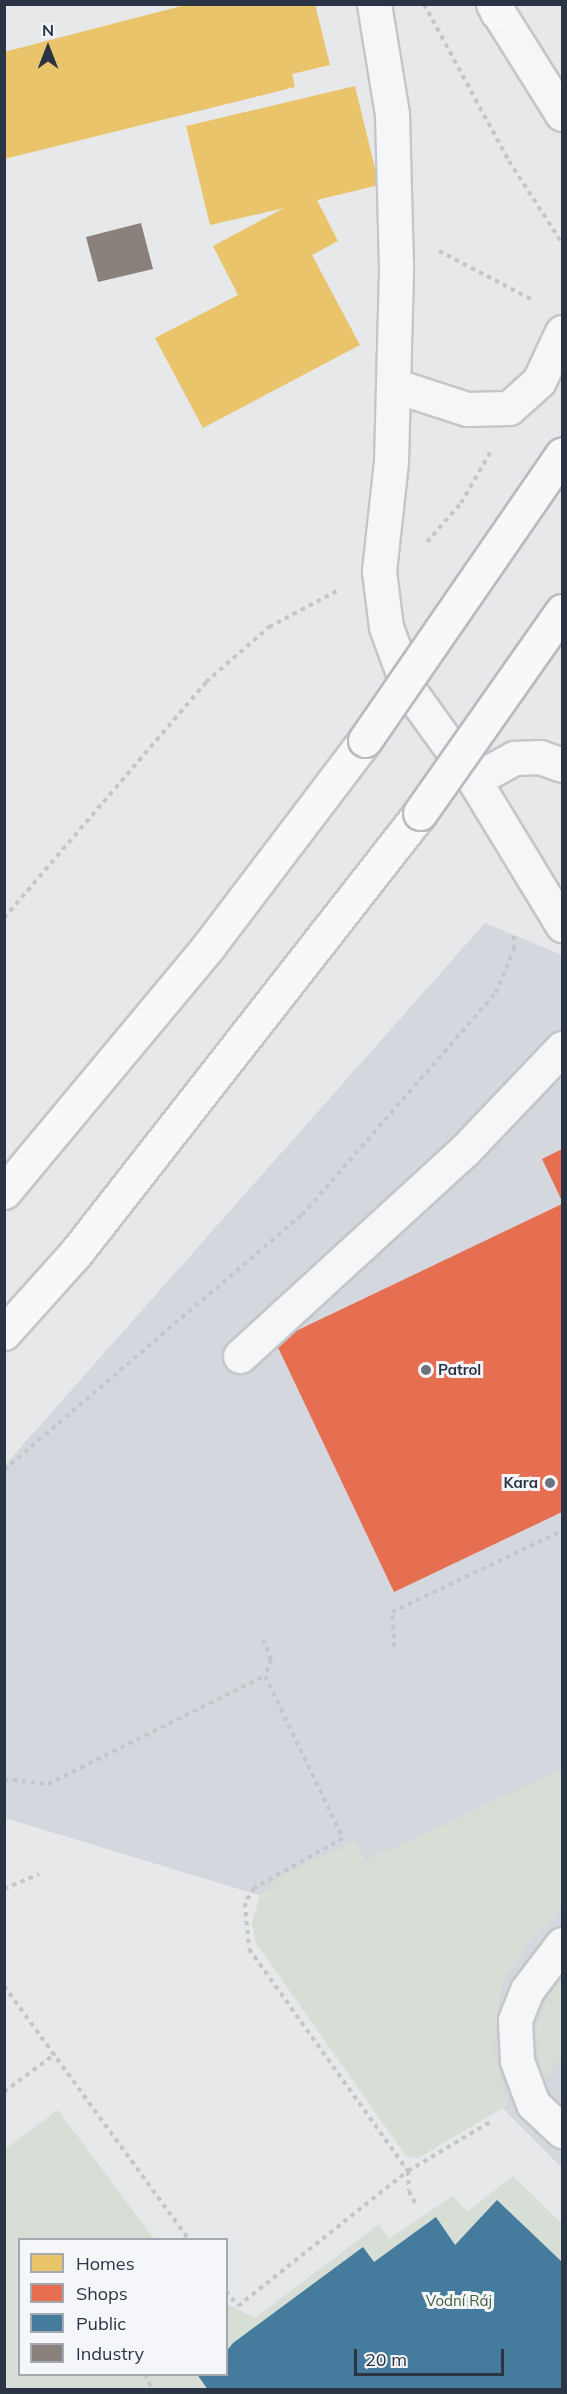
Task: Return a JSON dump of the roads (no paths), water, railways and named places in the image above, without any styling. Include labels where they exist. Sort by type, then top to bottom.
[{"type":"highway","points":[[4,1192],[208,947],[364,740],[562,454]]},
{"type":"highway","points":[[4,1333],[75,1254],[420,813],[562,611]]},
{"type":"street","points":[[374,4],[392,114],[395,232],[393,385],[379,572],[386,627],[409,690],[474,780],[562,925]]},
{"type":"street","points":[[496,7],[562,114]]},
{"type":"street","points":[[393,385],[467,409],[509,408],[539,381],[562,332]]},
{"type":"street","points":[[474,780],[514,758],[540,757],[562,765]]},
{"type":"street","points":[[240,1356],[465,1150],[562,1048]]},
{"type":"street","points":[[562,1944],[527,1990],[515,2020],[518,2061],[533,2104],[562,2131]]},
{"type":"place","name":"Patrol","points":[[426,1370]]},
{"type":"place","name":"Kara","points":[[550,1483]]},
{"type":"park label","name":"Vodní Ráj","points":[[459,2301]]}]
